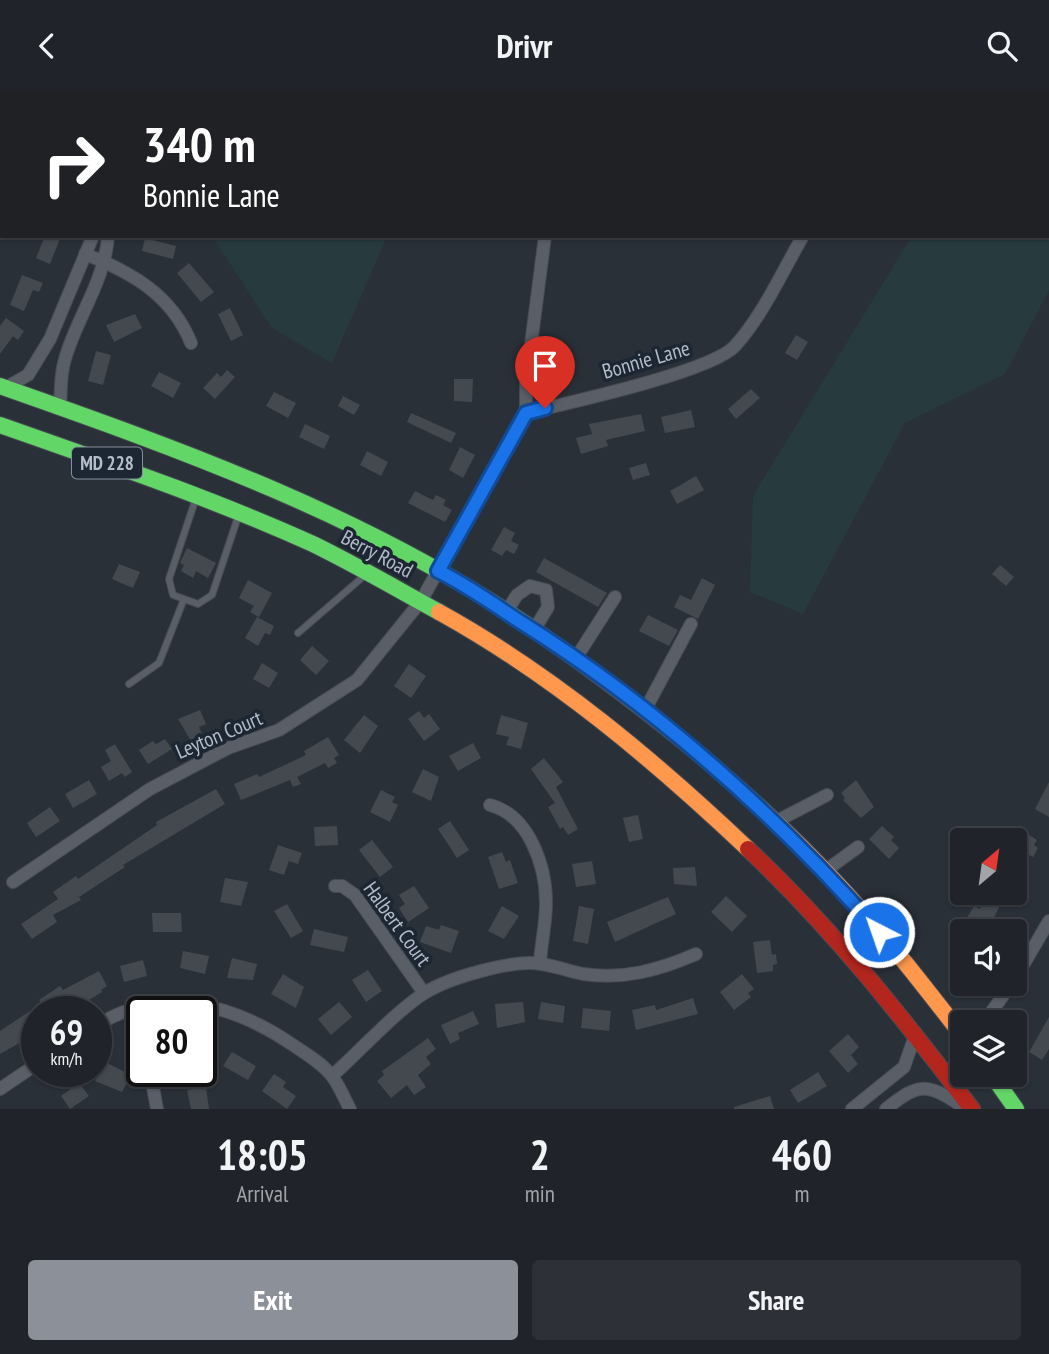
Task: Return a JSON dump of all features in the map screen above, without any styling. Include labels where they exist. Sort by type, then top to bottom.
[{"type":"highway","name":"Berry Road","points":[[3,387],[249,477],[326,512],[438,571],[576,658],[709,762],[775,822],[825,871],[950,1019]]},
{"type":"highway","name":"Berry Road","points":[[0,425],[196,496],[369,573],[421,601],[548,682],[660,766],[703,803],[848,949],[916,1033],[970,1109]]},
{"type":"highway","points":[[1000,1087],[1016,1109]]},
{"type":"street","points":[[3,387],[28,375],[56,324],[92,238]]},
{"type":"street","points":[[60,408],[62,371],[75,332],[105,262],[108,238]]},
{"type":"street","points":[[421,601],[526,413],[526,383],[545,238]]},
{"type":"street","name":"Bonnie Lane","points":[[526,413],[692,369],[734,348],[802,238]]},
{"type":"street","points":[[85,254],[105,262],[158,294],[176,313],[191,343]]},
{"type":"street","points":[[56,324],[75,332]]},
{"type":"street","points":[[506,612],[517,595],[530,586],[545,590],[548,607],[534,630]]},
{"type":"street","points":[[576,658],[615,597]]},
{"type":"street","name":"Leyton Court","points":[[13,882],[175,775],[228,748],[279,730],[339,694],[372,665],[421,601]]},
{"type":"street","points":[[645,710],[691,624]]},
{"type":"street","points":[[775,822],[827,795]]},
{"type":"street","points":[[490,805],[505,809],[529,838],[537,856],[546,903],[540,964]]},
{"type":"street","points":[[825,871],[858,847]]},
{"type":"street","name":"Halbert Court","points":[[335,887],[342,885],[355,895],[424,993]]},
{"type":"street","points":[[1027,959],[1049,921]]},
{"type":"street","points":[[332,1076],[424,993],[496,968],[540,964],[582,974],[622,976],[669,965],[696,954]]},
{"type":"street","points":[[217,1009],[242,1016],[283,1038],[332,1076],[350,1109]]},
{"type":"street","points":[[852,1109],[904,1067],[916,1033]]},
{"type":"street","points":[[0,1089],[21,1075]]},
{"type":"street","points":[[153,1087],[157,1109]]},
{"type":"street","points":[[886,1109],[911,1091],[927,1087],[937,1089],[970,1109]]},
{"type":"lane","points":[[196,496],[169,579],[173,595],[198,604],[212,595],[240,514]]},
{"type":"lane","points":[[298,633],[369,573]]},
{"type":"lane","points":[[129,684],[159,663],[184,599]]},
{"type":"green space","points":[[213,238],[386,238],[332,363],[272,328]]},
{"type":"green space","points":[[911,238],[1049,238],[1049,290],[1005,374],[905,423],[803,614],[750,592],[753,496]]},
{"type":"building","points":[[44,238],[60,238],[50,264],[36,258]]},
{"type":"building","points":[[145,238],[176,246],[173,259],[142,251]]},
{"type":"building","points":[[189,263],[214,292],[201,302],[177,273]]},
{"type":"building","points":[[22,275],[43,283],[39,292],[33,290],[24,311],[10,305]]},
{"type":"building","points":[[230,308],[243,335],[231,341],[218,314]]},
{"type":"building","points":[[135,314],[142,328],[114,342],[106,325]]},
{"type":"building","points":[[6,318],[24,331],[18,340],[13,336],[0,354],[0,326]]},
{"type":"building","points":[[796,335],[808,342],[797,360],[785,353]]},
{"type":"building","points":[[96,351],[111,355],[103,385],[88,381]]},
{"type":"building","points":[[227,370],[235,377],[215,399],[203,388],[217,373],[221,377]]},
{"type":"building","points":[[159,372],[181,383],[173,398],[151,386]]},
{"type":"building","points":[[454,379],[473,379],[472,402],[454,401]]},
{"type":"building","points":[[751,389],[760,398],[736,419],[728,409]]},
{"type":"building","points":[[274,392],[296,403],[288,418],[266,406]]},
{"type":"building","points":[[343,396],[360,405],[354,415],[338,406]]},
{"type":"building","points":[[691,410],[695,427],[665,433],[661,417]]},
{"type":"building","points":[[411,413],[456,433],[451,443],[407,422]]},
{"type":"building","points":[[641,414],[645,431],[606,440],[608,446],[581,454],[576,438],[592,434],[589,424]]},
{"type":"building","points":[[305,424],[330,436],[324,449],[299,437]]},
{"type":"building","points":[[460,447],[475,455],[463,478],[449,470]]},
{"type":"building","points":[[367,451],[388,462],[381,476],[360,465]]},
{"type":"building","points":[[646,463],[650,475],[633,480],[629,468]]},
{"type":"building","points":[[696,476],[704,490],[677,504],[670,491]]},
{"type":"building","points":[[415,491],[433,500],[436,495],[446,500],[443,505],[452,510],[445,522],[408,503]]},
{"type":"building","points":[[504,527],[515,533],[511,541],[519,545],[514,554],[506,550],[502,556],[491,550]]},
{"type":"building","points":[[187,548],[216,563],[208,578],[196,571],[193,578],[181,571],[184,565],[180,563]]},
{"type":"building","points":[[544,558],[607,593],[598,607],[536,572]]},
{"type":"building","points":[[119,564],[140,572],[133,588],[112,579]]},
{"type":"building","points":[[1000,565],[1014,577],[1006,586],[992,574]]},
{"type":"building","points":[[702,578],[715,585],[698,619],[674,607],[680,595],[691,600]]},
{"type":"building","points":[[248,580],[272,593],[259,617],[250,612],[254,606],[239,598]]},
{"type":"building","points":[[648,615],[678,630],[669,646],[639,631]]},
{"type":"building","points":[[257,617],[274,626],[270,635],[265,633],[258,646],[245,638]]},
{"type":"building","points":[[312,646],[329,661],[316,675],[300,660]]},
{"type":"building","points":[[262,663],[278,673],[269,688],[253,679]]},
{"type":"building","points":[[409,664],[426,676],[411,698],[394,686]]},
{"type":"building","points":[[200,710],[206,724],[199,727],[203,736],[191,741],[178,719]]},
{"type":"building","points":[[419,711],[424,718],[429,714],[440,729],[424,741],[408,719]]},
{"type":"building","points":[[364,715],[378,726],[360,753],[344,740]]},
{"type":"building","points":[[501,715],[528,723],[521,749],[506,745],[509,737],[496,734]]},
{"type":"building","points":[[328,737],[339,755],[334,758],[337,763],[328,768],[325,763],[297,777],[301,784],[293,787],[290,780],[241,800],[234,784],[257,774],[259,777],[306,755],[304,751]]},
{"type":"building","points":[[165,739],[172,749],[148,764],[139,750],[153,741],[156,744]]},
{"type":"building","points":[[473,743],[481,758],[458,771],[449,756]]},
{"type":"building","points":[[115,744],[132,772],[125,777],[122,773],[109,781],[101,767],[111,761],[105,750]]},
{"type":"building","points":[[544,758],[563,782],[556,787],[578,829],[568,835],[563,827],[560,829],[548,807],[555,803],[531,769]]},
{"type":"building","points":[[423,769],[439,777],[431,801],[412,792]]},
{"type":"building","points":[[89,780],[97,794],[73,808],[65,794]]},
{"type":"building","points":[[856,780],[874,807],[861,818],[843,800],[845,798],[841,793]]},
{"type":"building","points":[[1049,782],[1049,817],[1035,809]]},
{"type":"building","points":[[216,789],[225,804],[123,865],[125,867],[79,897],[81,900],[53,915],[57,922],[32,939],[21,924],[58,899],[53,892],[76,876],[78,879],[157,825],[156,822]]},
{"type":"building","points":[[381,790],[395,797],[392,802],[398,805],[390,822],[370,812]]},
{"type":"building","points":[[50,807],[60,821],[36,837],[27,823]]},
{"type":"building","points":[[638,815],[643,839],[629,842],[623,818]]},
{"type":"building","points":[[450,821],[469,850],[457,858],[438,829]]},
{"type":"building","points":[[337,826],[338,845],[315,846],[314,827]]},
{"type":"building","points":[[882,826],[894,837],[891,840],[899,848],[889,859],[869,839]]},
{"type":"building","points":[[1027,834],[1037,840],[1034,845],[1038,848],[1033,857],[1029,855],[1027,858]]},
{"type":"building","points":[[372,840],[393,867],[380,877],[359,850]]},
{"type":"building","points":[[278,845],[302,853],[298,864],[289,861],[284,875],[269,870]]},
{"type":"building","points":[[502,852],[506,862],[510,860],[518,883],[499,889],[488,857]]},
{"type":"building","points":[[592,861],[596,884],[576,887],[572,864]]},
{"type":"building","points":[[695,867],[697,886],[674,884],[673,868]]},
{"type":"building","points":[[225,878],[248,882],[241,906],[220,902]]},
{"type":"building","points":[[414,886],[429,908],[408,922],[399,908],[405,904],[399,895]]},
{"type":"building","points":[[726,896],[747,916],[732,932],[711,912]]},
{"type":"building","points":[[668,897],[676,914],[615,942],[607,922]]},
{"type":"building","points":[[287,904],[303,931],[291,938],[274,911]]},
{"type":"building","points":[[982,905],[1000,905],[993,919],[967,918],[974,906],[980,909]]},
{"type":"building","points":[[502,906],[519,916],[504,939],[488,931]]},
{"type":"building","points":[[579,906],[594,909],[588,944],[573,941]]},
{"type":"building","points":[[152,913],[181,913],[182,932],[153,932]]},
{"type":"building","points":[[441,925],[459,931],[451,953],[420,942],[426,926],[439,930]]},
{"type":"building","points":[[314,929],[348,937],[344,952],[310,945]]},
{"type":"building","points":[[770,940],[772,955],[776,954],[777,964],[773,965],[773,971],[757,973],[753,942]]},
{"type":"building","points":[[183,951],[209,956],[205,974],[180,968]]},
{"type":"building","points":[[232,958],[257,964],[253,980],[227,978]]},
{"type":"building","points":[[143,960],[147,976],[124,982],[120,966]]},
{"type":"building","points":[[368,970],[382,991],[366,1002],[352,980]]},
{"type":"building","points":[[99,971],[107,986],[95,996],[45,996],[60,986],[63,990]]},
{"type":"building","points":[[283,974],[304,987],[296,1008],[271,994]]},
{"type":"building","points":[[742,974],[754,989],[748,993],[751,997],[734,1010],[720,992]]},
{"type":"building","points":[[693,998],[698,1014],[636,1030],[632,1010],[655,1005],[656,1010]]},
{"type":"building","points":[[339,1002],[352,1017],[331,1035],[318,1019]]},
{"type":"building","points":[[523,1002],[525,1022],[497,1028],[495,1004]]},
{"type":"building","points":[[541,1002],[565,1006],[563,1023],[538,1019]]},
{"type":"building","points":[[583,1008],[611,1011],[609,1031],[581,1028]]},
{"type":"building","points":[[473,1011],[479,1024],[458,1033],[460,1039],[450,1044],[441,1025]]},
{"type":"building","points":[[21,1017],[21,1042],[0,1054],[0,1031]]},
{"type":"building","points":[[1049,1017],[1049,1049],[1042,1060],[1029,1052]]},
{"type":"building","points":[[848,1034],[859,1047],[851,1055],[858,1064],[848,1073],[829,1051]]},
{"type":"building","points":[[428,1038],[436,1049],[426,1057],[431,1064],[418,1075],[426,1087],[414,1095],[407,1085],[391,1098],[377,1081],[384,1075],[382,1071]]},
{"type":"building","points":[[232,1052],[256,1066],[248,1080],[223,1066]]},
{"type":"building","points":[[112,1066],[126,1072],[126,1084],[122,1092],[110,1087],[112,1087]]},
{"type":"building","points":[[818,1072],[827,1086],[798,1103],[790,1090]]},
{"type":"building","points":[[274,1074],[286,1082],[283,1087],[296,1096],[287,1109],[262,1091]]},
{"type":"building","points":[[73,1087],[82,1087],[89,1096],[70,1109],[61,1096]]},
{"type":"building","points":[[206,1087],[209,1109],[191,1109],[187,1090]]},
{"type":"building","points":[[770,1096],[774,1109],[734,1109],[734,1107]]},
{"type":"traffic: fast","points":[[0,386],[207,462],[341,520],[471,589],[533,629]]},
{"type":"traffic: fast","points":[[0,425],[158,481],[275,527],[329,552],[439,612]]},
{"type":"traffic: fast","points":[[1000,1087],[1016,1109]]},
{"type":"traffic: slow","points":[[439,612],[562,691],[676,783],[748,849]]},
{"type":"traffic: slow","points":[[533,629],[616,688],[735,784],[809,854],[860,908],[950,1020]]},
{"type":"traffic: jam","points":[[748,849],[838,942],[972,1109]]},
{"type":"route","points":[[545,408],[526,413],[438,571],[595,671],[677,735],[745,793],[802,848],[879,932]]}]
